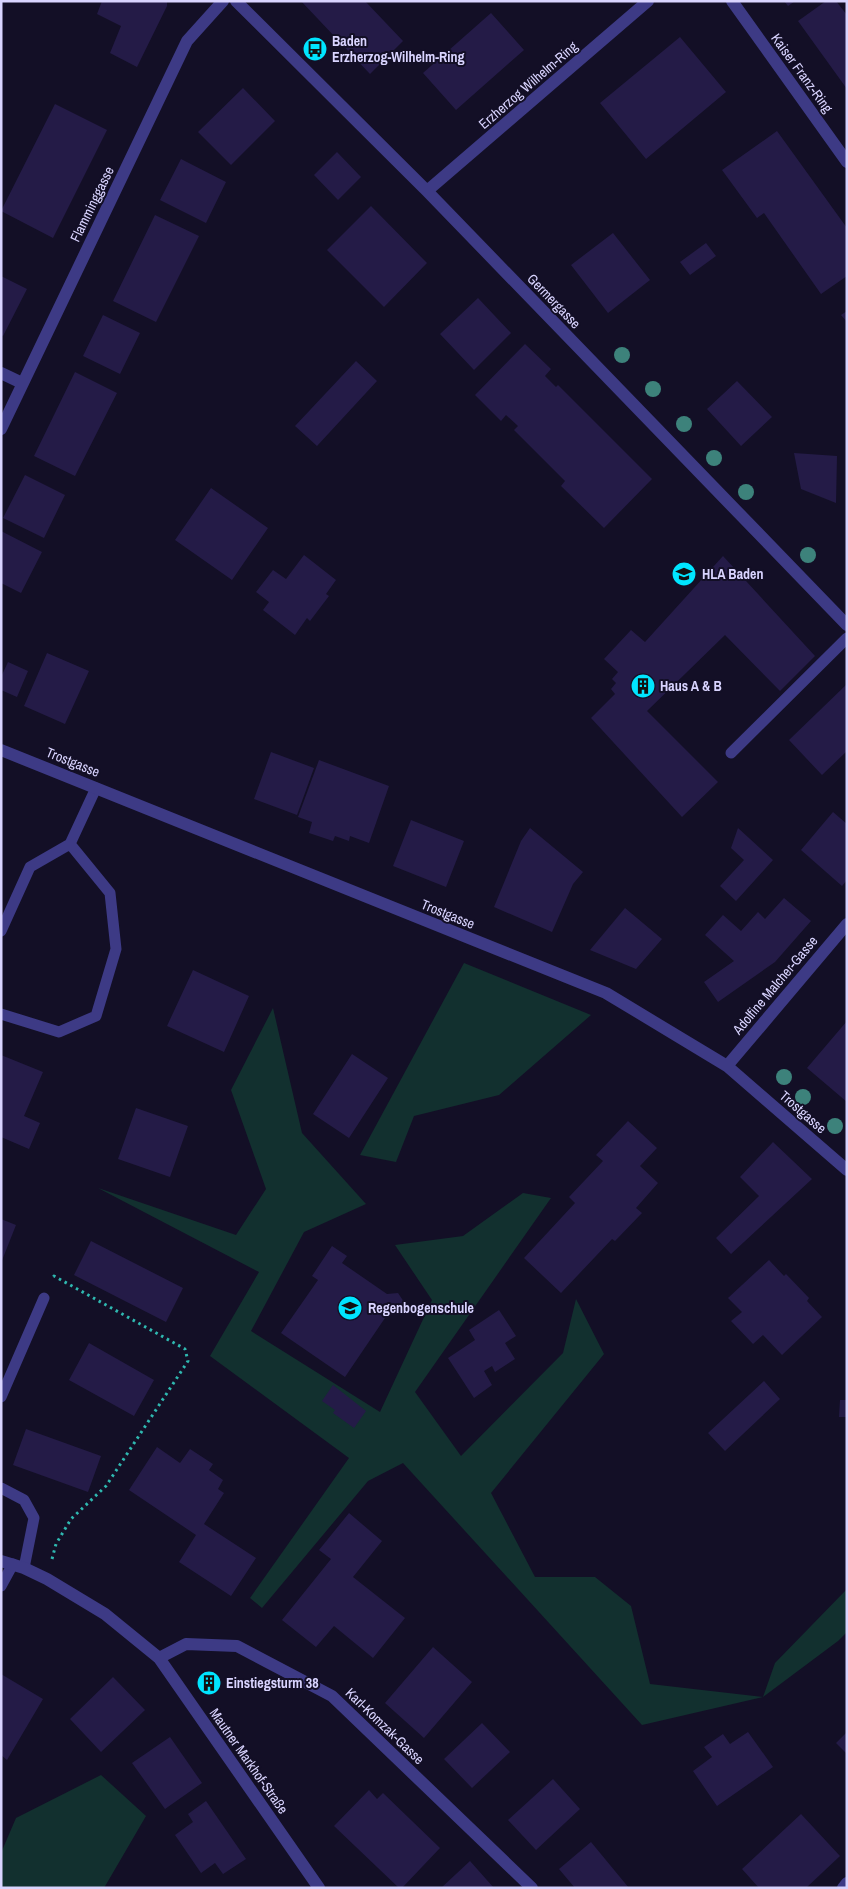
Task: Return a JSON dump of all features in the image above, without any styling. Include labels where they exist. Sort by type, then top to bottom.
[{"type":"street","name":"Flamminggasse","points":[[1,429],[187,41],[223,1]]},
{"type":"street","name":"Germergasse","points":[[236,1],[427,191],[847,625]]},
{"type":"street","name":"Erzherzog Wilhelm-Ring","points":[[427,191],[648,1]]},
{"type":"street","name":"Kaiser Franz-Ring","points":[[732,1],[847,162]]},
{"type":"street","points":[[1,373],[22,383]]},
{"type":"street","name":"Trostgasse","points":[[1,750],[606,993],[727,1066],[847,1170]]},
{"type":"street","name":"Adolfine Malcher-Gasse","points":[[727,1066],[847,924]]},
{"type":"street","name":"Mautner Markhof-Straße","points":[[13,1564],[48,1579],[105,1614],[159,1658],[319,1888]]},
{"type":"street","name":"Karl-Komzak-Gasse","points":[[159,1658],[186,1644],[237,1646],[332,1696],[532,1888]]},
{"type":"street","points":[[843,1888],[847,1883]]},
{"type":"lane","points":[[731,753],[847,638]]},
{"type":"lane","points":[[1,931],[30,867],[70,844],[96,788]]},
{"type":"lane","points":[[1,1014],[59,1032],[96,1016],[116,949],[110,893],[70,844]]},
{"type":"lane","points":[[1,1397],[44,1298]]},
{"type":"lane","points":[[1,1488],[24,1500],[34,1518],[1,1586]]},
{"type":"path","points":[[44,1298],[54,1276],[185,1349],[188,1361],[106,1486],[71,1519],[56,1544],[48,1579]]},
{"type":"green space","points":[[464,963],[591,1015],[499,1095],[414,1116],[396,1162],[360,1155]]},
{"type":"green space","points":[[273,1008],[302,1133],[366,1204],[304,1232],[251,1331],[380,1412],[432,1300],[395,1245],[463,1236],[523,1193],[551,1198],[415,1392],[461,1456],[563,1353],[576,1299],[604,1354],[491,1493],[535,1577],[595,1577],[631,1606],[650,1684],[763,1697],[642,1725],[403,1463],[368,1481],[262,1608],[250,1598],[349,1458],[210,1356],[259,1272],[98,1188],[236,1235],[266,1189],[231,1090]]},
{"type":"green space","points":[[847,1589],[847,1632],[838,1641],[763,1697],[775,1663]]},
{"type":"green space","points":[[101,1775],[146,1816],[104,1888],[1,1888],[1,1853],[16,1818]]},
{"type":"building","points":[[102,1],[167,1],[167,6],[137,67],[110,53],[121,26],[97,14]]},
{"type":"building","points":[[301,1],[365,1],[403,41],[370,74]]},
{"type":"building","points":[[784,1],[795,1],[788,6]]},
{"type":"building","points":[[826,1],[836,1],[847,15],[847,89],[798,21]]},
{"type":"building","points":[[491,13],[524,50],[456,110],[423,73]]},
{"type":"building","points":[[680,37],[726,92],[646,159],[600,103]]},
{"type":"building","points":[[243,88],[275,121],[231,165],[198,132]]},
{"type":"building","points":[[55,104],[107,130],[53,238],[1,211]]},
{"type":"building","points":[[777,131],[847,228],[847,276],[821,294],[764,213],[757,218],[722,170]]},
{"type":"building","points":[[337,152],[361,177],[338,200],[314,175]]},
{"type":"building","points":[[181,159],[226,182],[206,223],[160,200]]},
{"type":"building","points":[[371,206],[427,263],[384,307],[327,250]]},
{"type":"building","points":[[155,215],[199,236],[156,322],[113,301]]},
{"type":"building","points":[[613,233],[650,280],[608,313],[571,265]]},
{"type":"building","points":[[706,243],[716,256],[690,275],[680,262]]},
{"type":"building","points":[[1,276],[27,289],[3,336],[1,335]]},
{"type":"building","points":[[478,298],[511,333],[474,370],[440,334]]},
{"type":"building","points":[[847,311],[847,322],[841,315]]},
{"type":"building","points":[[103,315],[140,333],[120,374],[83,356]]},
{"type":"building","points":[[525,344],[551,369],[545,376],[556,387],[558,385],[652,479],[604,528],[561,486],[565,481],[514,430],[518,426],[506,415],[501,421],[475,395]]},
{"type":"building","points":[[356,361],[377,381],[317,446],[295,426]]},
{"type":"building","points":[[75,372],[117,393],[75,476],[34,456]]},
{"type":"building","points":[[737,381],[772,417],[741,446],[707,409]]},
{"type":"building","points":[[794,453],[837,456],[836,503],[801,489]]},
{"type":"building","points":[[25,475],[65,495],[44,538],[3,518]]},
{"type":"building","points":[[211,488],[268,528],[232,580],[175,540]]},
{"type":"building","points":[[1,531],[42,552],[21,593],[1,583]]},
{"type":"building","points":[[304,555],[336,580],[326,594],[329,596],[310,621],[307,618],[295,635],[263,610],[269,602],[256,592],[273,570],[286,579]]},
{"type":"building","name":"Haus A & B","points":[[723,556],[815,656],[780,691],[725,635],[647,711],[718,782],[682,817],[591,718],[615,694],[611,689],[616,683],[612,679],[618,672],[604,659],[631,630],[645,642]]},
{"type":"building","points":[[47,653],[89,671],[65,724],[24,706]]},
{"type":"building","points":[[8,662],[28,671],[17,697],[1,690],[1,677]]},
{"type":"building","points":[[847,684],[847,751],[822,775],[789,740]]},
{"type":"building","points":[[271,752],[314,768],[297,815],[254,799]]},
{"type":"building","points":[[319,760],[389,786],[369,843],[350,836],[349,841],[335,836],[333,841],[309,833],[312,822],[298,817]]},
{"type":"building","points":[[833,812],[847,824],[847,880],[842,886],[801,850]]},
{"type":"building","points":[[411,820],[464,841],[446,887],[393,866]]},
{"type":"building","points":[[530,828],[583,872],[573,884],[552,932],[494,907],[521,841]]},
{"type":"building","points":[[738,828],[773,860],[736,901],[720,886],[744,860],[731,848]]},
{"type":"building","points":[[784,898],[811,921],[775,962],[718,1002],[704,982],[734,961],[705,935],[723,915],[741,931],[758,912],[765,919]]},
{"type":"building","points":[[625,908],[662,939],[636,969],[590,950]]},
{"type":"building","points":[[193,970],[249,996],[224,1052],[167,1026]]},
{"type":"building","points":[[847,1021],[847,1102],[807,1068]]},
{"type":"building","points":[[352,1054],[388,1078],[349,1138],[313,1114]]},
{"type":"building","points":[[1,1055],[43,1072],[24,1116],[40,1123],[29,1149],[1,1137]]},
{"type":"building","points":[[136,1108],[188,1126],[170,1177],[118,1159]]},
{"type":"building","points":[[628,1121],[657,1148],[640,1166],[658,1183],[636,1208],[642,1213],[615,1241],[612,1239],[561,1293],[524,1258],[575,1203],[569,1197],[603,1161],[596,1155]]},
{"type":"building","points":[[773,1142],[812,1179],[731,1254],[716,1238],[759,1196],[740,1177]]},
{"type":"building","points":[[1,1219],[16,1225],[1,1263]]},
{"type":"building","points":[[91,1241],[183,1288],[166,1322],[74,1275]]},
{"type":"building","name":"Regenbogenschule","points":[[332,1246],[347,1256],[342,1263],[387,1294],[398,1293],[404,1302],[401,1314],[387,1315],[345,1377],[281,1333],[318,1280],[312,1276]]},
{"type":"building","points":[[769,1260],[784,1276],[786,1274],[809,1298],[807,1301],[822,1317],[782,1355],[763,1335],[753,1344],[731,1321],[742,1312],[728,1298]]},
{"type":"building","points":[[499,1310],[516,1336],[505,1343],[515,1359],[495,1372],[492,1366],[484,1371],[492,1385],[474,1398],[448,1358],[475,1340],[469,1330]]},
{"type":"building","points":[[89,1343],[154,1380],[134,1416],[69,1380]]},
{"type":"building","points":[[764,1381],[780,1399],[725,1451],[708,1433]]},
{"type":"building","points":[[333,1385],[366,1411],[354,1428],[333,1413],[335,1410],[322,1401]]},
{"type":"building","points":[[840,1400],[847,1400],[847,1417],[839,1417]]},
{"type":"building","points":[[26,1429],[101,1456],[88,1492],[13,1465]]},
{"type":"building","points":[[157,1447],[180,1463],[190,1449],[213,1464],[209,1470],[223,1480],[218,1489],[224,1493],[204,1524],[256,1558],[231,1596],[179,1562],[196,1535],[129,1490]]},
{"type":"building","points":[[349,1513],[382,1541],[353,1577],[405,1618],[373,1658],[334,1626],[316,1647],[282,1620],[331,1559],[319,1550]]},
{"type":"building","points":[[433,1647],[472,1682],[424,1738],[385,1703]]},
{"type":"building","points":[[1,1674],[43,1699],[7,1760],[1,1755]]},
{"type":"building","points":[[113,1677],[145,1710],[101,1752],[70,1719]]},
{"type":"building","name":"Einstiegsturm 38","points":[[209,1678],[214,1683],[208,1688],[204,1683]]},
{"type":"building","points":[[482,1723],[510,1752],[472,1788],[444,1759]]},
{"type":"building","points":[[748,1732],[773,1767],[717,1806],[693,1771],[712,1757],[704,1747],[723,1734],[730,1744]]},
{"type":"building","points":[[847,1732],[847,1754],[836,1743]]},
{"type":"building","points":[[170,1737],[202,1783],[165,1809],[132,1763]]},
{"type":"building","points":[[553,1779],[580,1809],[536,1850],[508,1820]]},
{"type":"building","points":[[369,1790],[377,1799],[383,1793],[440,1848],[402,1888],[399,1888],[334,1826]]},
{"type":"building","points":[[206,1801],[246,1859],[223,1874],[215,1863],[201,1873],[175,1835],[193,1822],[188,1814]]},
{"type":"building","points":[[801,1814],[840,1856],[806,1888],[759,1888],[742,1869]]},
{"type":"building","points":[[591,1842],[629,1888],[575,1888],[559,1869]]},
{"type":"building","points":[[470,1861],[494,1888],[441,1888]]},
{"type":"place","name":"Baden Erzherzog-Wilhelm-Ring","points":[[315,49]]},
{"type":"place","name":"HLA Baden","points":[[684,574]]},
{"type":"place","name":"Haus A & B","points":[[643,686]]},
{"type":"place","name":"Regenbogenschule","points":[[350,1308]]},
{"type":"place","name":"Einstiegsturm 38","points":[[209,1683]]}]
